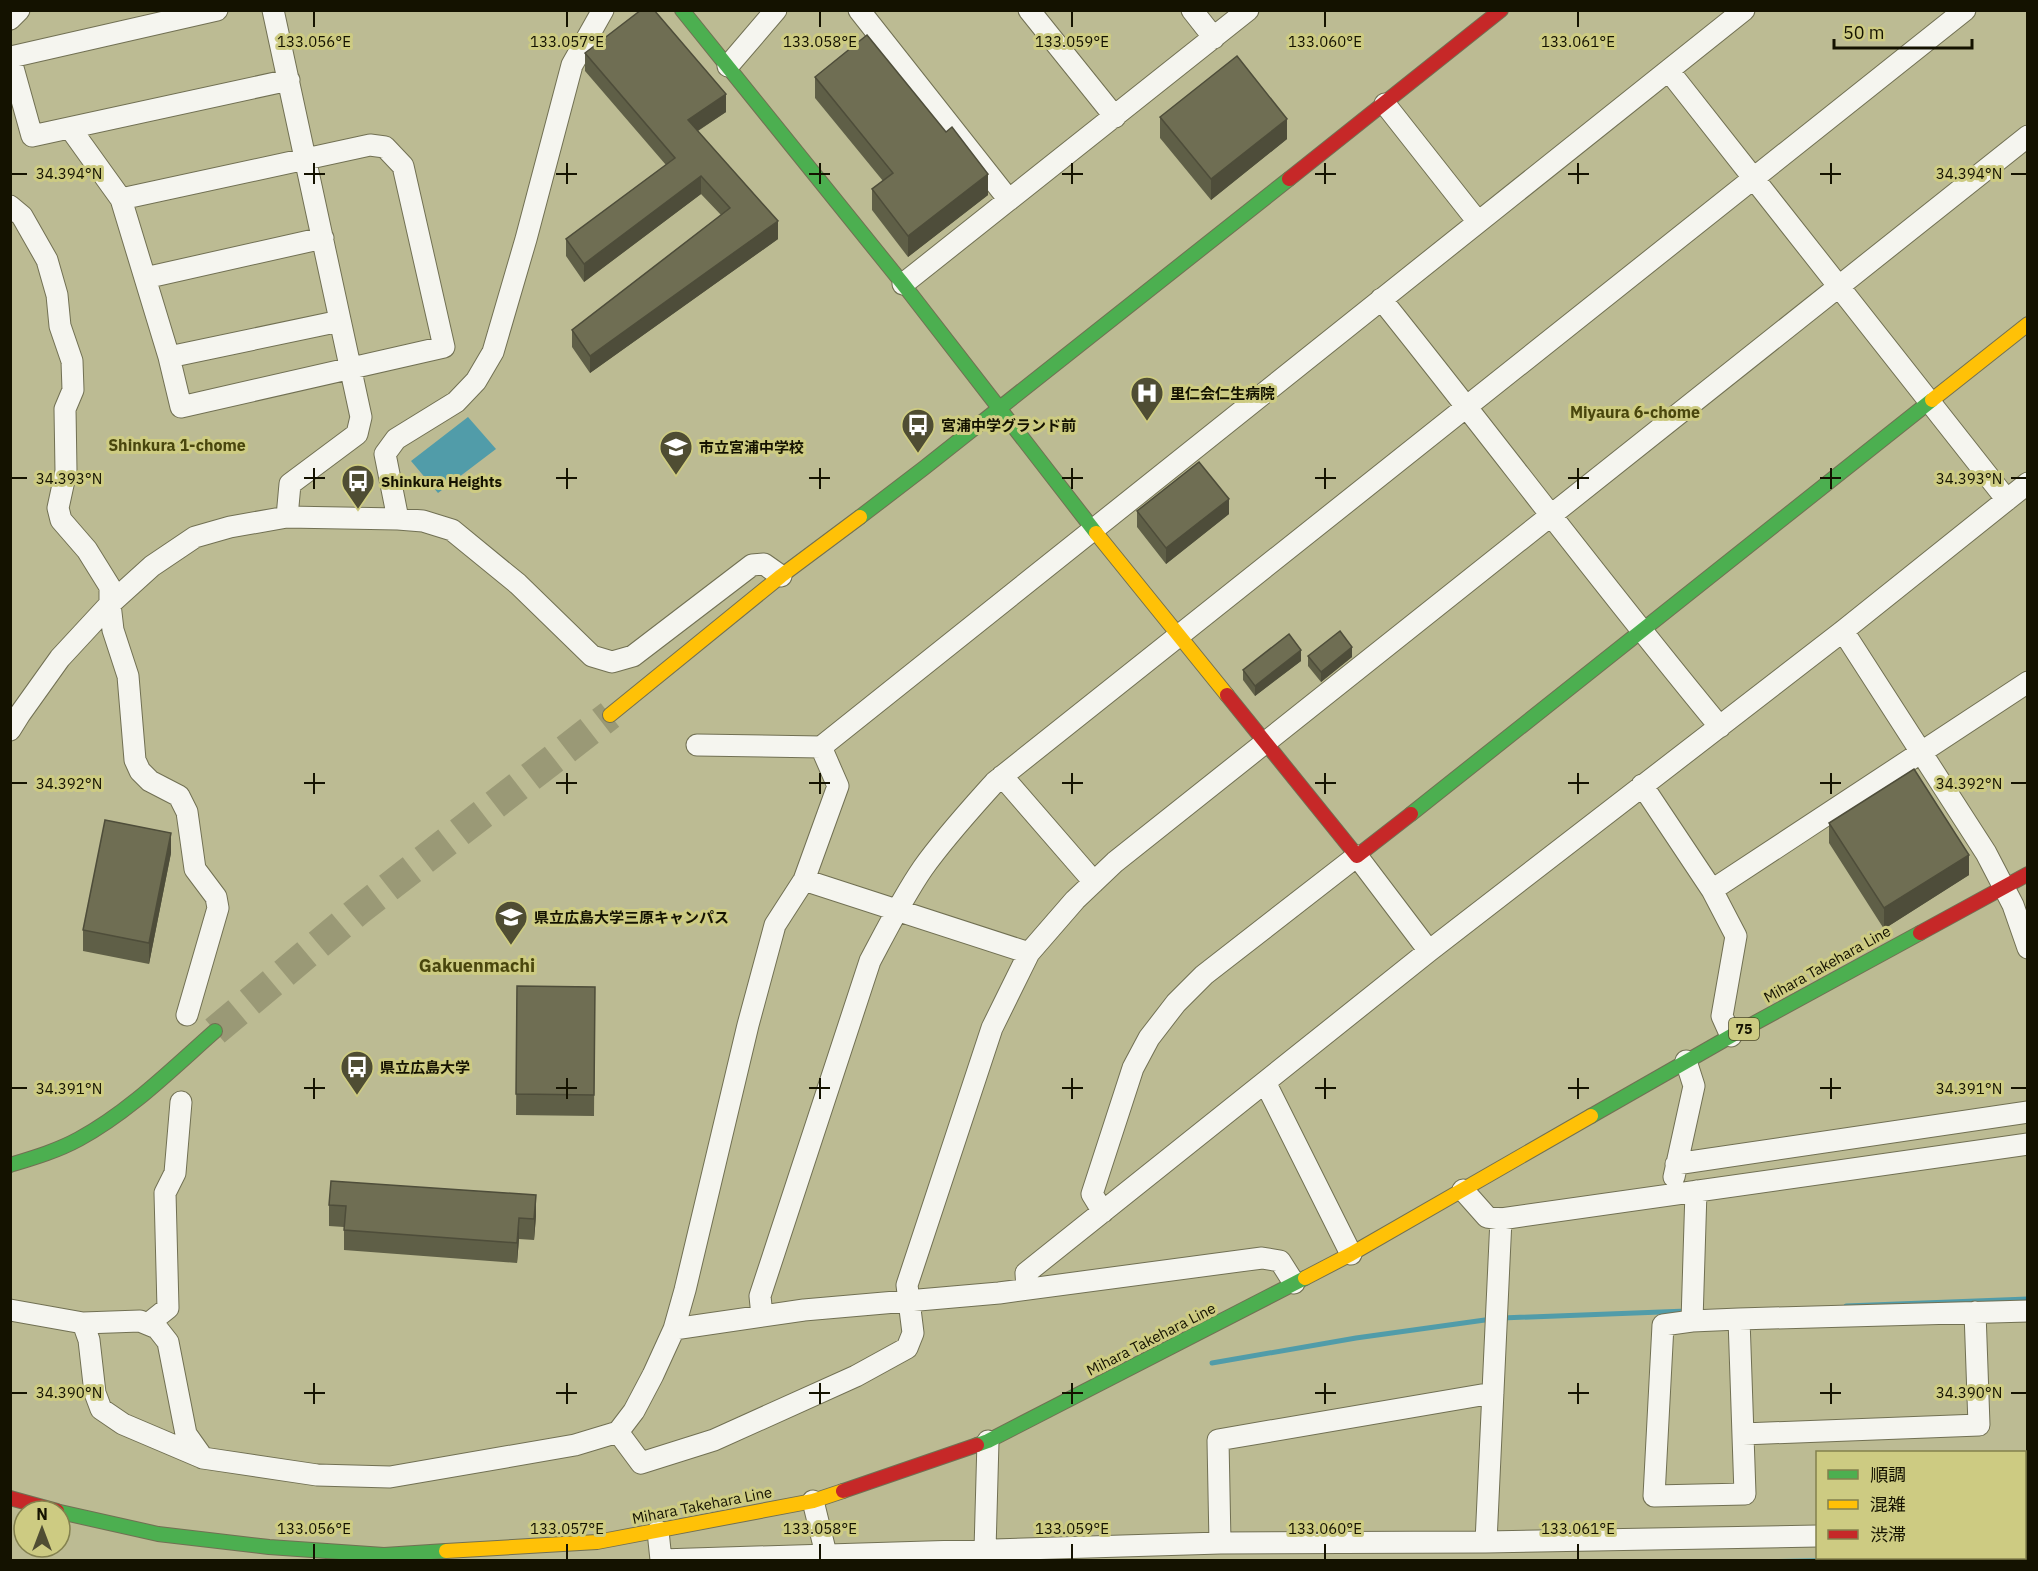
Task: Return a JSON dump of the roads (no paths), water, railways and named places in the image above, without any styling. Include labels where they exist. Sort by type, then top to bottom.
[{"type":"street","points":[[10,19],[19,10]]},
{"type":"street","points":[[217,10],[184,14],[10,57],[32,136],[289,80]]},
{"type":"street","points":[[273,10],[361,417],[357,434],[290,484],[287,517]]},
{"type":"street","points":[[398,519],[385,454],[396,439],[456,402],[476,381],[493,352],[573,65],[603,10]]},
{"type":"street","points":[[682,10],[903,284],[1093,529],[1357,856],[1429,951]]},
{"type":"street","points":[[728,66],[776,10]]},
{"type":"street","points":[[859,10],[1009,200]]},
{"type":"street","points":[[1029,10],[1115,117]]},
{"type":"street","points":[[1192,10],[1214,38]]},
{"type":"street","points":[[903,284],[1248,10]]},
{"type":"street","points":[[610,715],[781,576],[924,468],[1502,10]]},
{"type":"street","points":[[697,745],[821,747],[1744,10]]},
{"type":"street","points":[[762,1316],[760,1296],[870,961],[922,869],[957,824],[1002,776],[1965,10]]},
{"type":"street","points":[[1668,71],[2007,500]]},
{"type":"street","points":[[1385,104],[1478,222]]},
{"type":"street","points":[[70,128],[121,199],[169,357],[181,407],[444,347],[403,166],[385,147],[370,146],[121,199]]},
{"type":"street","points":[[618,1432],[642,1463],[714,1440],[856,1376],[907,1348],[913,1333],[907,1285],[992,1028],[1029,953],[1075,900],[1115,862],[2028,136]]},
{"type":"street","points":[[10,206],[22,216],[47,260],[57,295],[60,326],[72,361],[73,390],[65,409],[66,471],[58,508],[61,520],[87,550],[110,587],[113,630],[128,676],[135,760],[140,771],[150,781],[179,796],[187,812],[195,869],[216,897],[218,908],[187,1015]]},
{"type":"street","points":[[145,278],[323,238]]},
{"type":"street","points":[[1381,299],[1467,406],[1640,631],[1720,727]]},
{"type":"street","points":[[169,357],[340,321]]},
{"type":"street","points":[[1103,1212],[1092,1194],[1133,1068],[1149,1038],[1176,1003],[1204,975],[2028,324]]},
{"type":"street","points":[[1027,1289],[1026,1273],[1429,951],[1844,631],[2028,483]]},
{"type":"street","points":[[10,730],[60,658],[110,604],[152,566],[195,537],[230,527],[287,517],[398,519],[423,521],[452,530],[518,584],[592,656],[612,662],[633,656],[752,565],[764,564],[781,576]]},
{"type":"street","points":[[1844,631],[1986,853],[2013,905],[2028,948]]},
{"type":"street","points":[[1712,890],[2028,682]]},
{"type":"street","points":[[83,1323],[89,1340],[95,1393],[100,1409],[123,1424],[203,1458],[317,1475],[390,1477],[575,1445],[618,1432],[634,1411],[674,1329],[686,1290],[748,1025],[775,925],[804,880],[838,786],[821,747]]},
{"type":"street","points":[[1002,776],[1094,882]]},
{"type":"street","points":[[1642,785],[1712,890],[1736,936],[1722,1016],[1731,1036]]},
{"type":"street","name":"Mihara Takehara Line","points":[[72,1514],[158,1534],[269,1547],[384,1555],[597,1542],[813,1501],[988,1441],[1351,1254],[1686,1061],[2028,874]]},
{"type":"street","points":[[804,880],[1029,953]]},
{"type":"street","points":[[10,1165],[52,1152],[88,1134],[152,1086],[214,1031]]},
{"type":"street","points":[[1674,1173],[1694,1086],[1686,1061]]},
{"type":"street","points":[[1265,1082],[1351,1254]]},
{"type":"street","points":[[148,1324],[168,1308],[165,1193],[175,1173],[181,1102]]},
{"type":"street","points":[[1622,1202],[1623,1192],[1674,1173],[2028,1112]]},
{"type":"street","points":[[1463,1190],[1487,1217],[1501,1220],[2028,1144]]},
{"type":"street","points":[[1692,1321],[1696,1191]]},
{"type":"street","points":[[1486,1542],[1501,1220]]},
{"type":"street","points":[[674,1329],[804,1310],[1027,1289],[1262,1258],[1280,1261],[1294,1283]]},
{"type":"street","points":[[10,1310],[83,1323],[140,1321],[157,1328],[168,1342],[186,1434],[203,1458]]},
{"type":"street","points":[[1739,1319],[1745,1494],[1654,1496],[1663,1325],[1739,1319],[2028,1311]]},
{"type":"street","points":[[1743,1434],[1979,1425],[1975,1312]]},
{"type":"street","points":[[1220,1543],[1218,1440],[1493,1393]]},
{"type":"street","points":[[984,1550],[988,1441]]},
{"type":"street","points":[[813,1501],[826,1554]]},
{"type":"street","points":[[658,1531],[661,1560],[1220,1543],[1486,1542],[1816,1536]]},
{"type":"water","points":[[468,417],[496,449],[438,493],[411,461]]},
{"type":"water","points":[[2027,1553],[2027,1560],[1732,1560],[2026,1559]]},
{"type":"waterway","points":[[1846,1306],[2028,1299]]},
{"type":"waterway","points":[[1502,1318],[1687,1311]]},
{"type":"waterway","points":[[1212,1363],[1356,1338],[1492,1319]]},
{"type":"tunnel","points":[[215,1031],[358,911],[610,715]]},
{"type":"place","name":"里仁会仁生病院","points":[[1147,422]]},
{"type":"place","name":"宮浦中学グランド前","points":[[918,454]]},
{"type":"place","name":"市立宮浦中学校","points":[[676,476]]},
{"type":"place","name":"Shinkura Heights","points":[[358,510]]},
{"type":"place","name":"県立広島大学三原キャンパス","points":[[511,946]]},
{"type":"place","name":"県立広島大学","points":[[357,1096]]},
{"type":"district","name":"Miyaura 6-chome","points":[[1635,412]]},
{"type":"district","name":"Shinkura 1-chome","points":[[177,445]]},
{"type":"district","name":"Gakuenmachi","points":[[477,965]]}]
